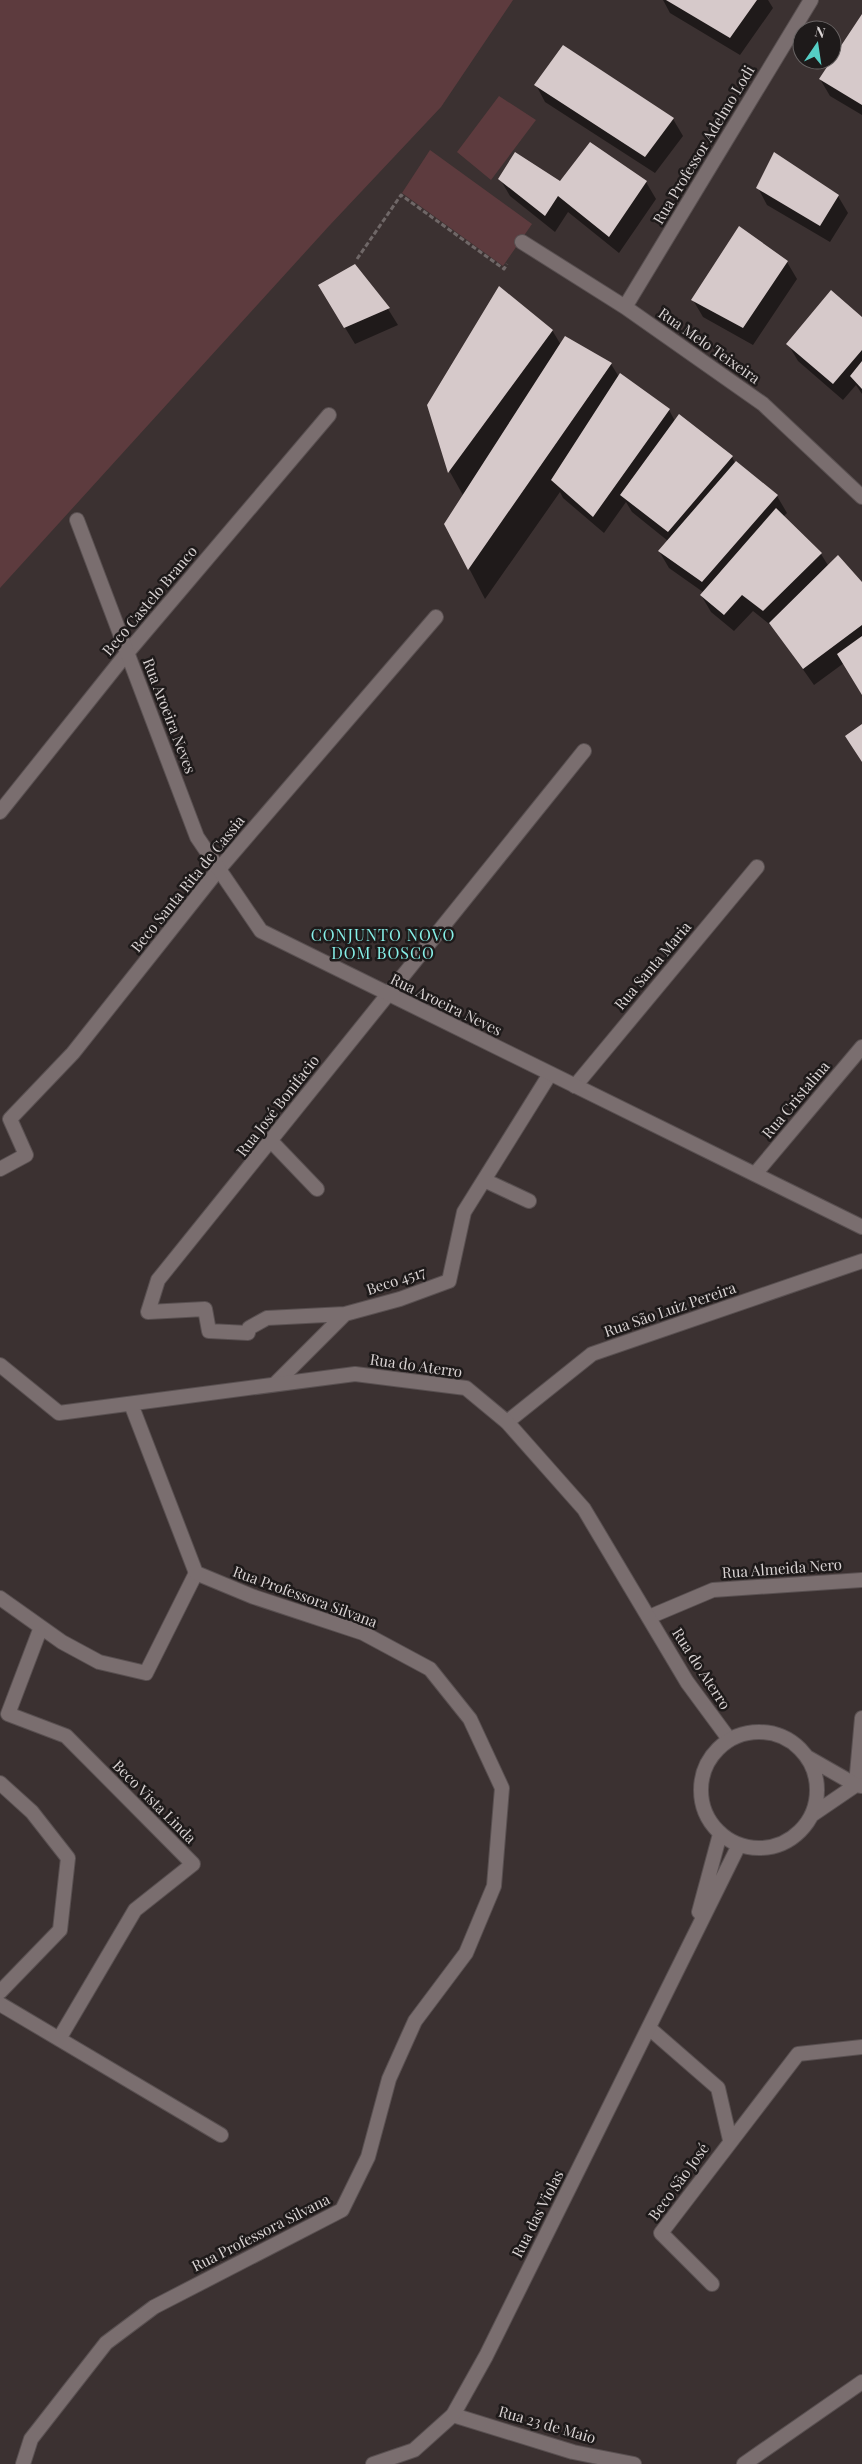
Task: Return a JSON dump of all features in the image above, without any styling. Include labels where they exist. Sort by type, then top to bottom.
[{"type":"street","name":"Rua Professor Adelmo Lodi","points":[[625,307],[811,0]]},
{"type":"street","name":"Rua Melo Teixeira","points":[[522,242],[625,307],[764,404],[862,497]]},
{"type":"street","name":"Beco Castelo Branco","points":[[0,812],[128,653],[329,415]]},
{"type":"street","name":"Rua Aroeira Neves","points":[[77,520],[197,837],[261,930],[862,1227]]},
{"type":"street","name":"Beco Santa Rita de Cassia","points":[[0,1169],[26,1155],[10,1119],[73,1054],[220,869],[436,617]]},
{"type":"street","name":"Rua José Bonifacio","points":[[345,1314],[267,1318],[248,1328],[248,1334],[209,1330],[205,1309],[148,1312],[158,1280],[584,751]]},
{"type":"street","name":"Rua Santa Maria","points":[[575,1086],[757,866]]},
{"type":"street","name":"Rua Cristalina","points":[[755,1174],[862,1047]]},
{"type":"street","name":"Beco 4517","points":[[274,1384],[345,1314],[400,1299],[449,1281],[464,1212],[550,1074]]},
{"type":"street","points":[[271,1141],[317,1189]]},
{"type":"street","points":[[484,1180],[529,1202]]},
{"type":"street","name":"Rua São Luiz Pereira","points":[[507,1422],[592,1354],[862,1261]]},
{"type":"street","name":"Rua do Aterro","points":[[0,1364],[59,1413],[355,1374],[466,1388],[507,1422],[584,1509],[687,1682],[729,1739]]},
{"type":"street","points":[[0,1598],[41,1627],[100,1662],[146,1673],[196,1573],[131,1404]]},
{"type":"street","name":"Rua Professora Silvana","points":[[23,2464],[31,2439],[106,2343],[154,2307],[342,2210],[368,2158],[389,2079],[415,2021],[466,1953],[494,1886],[502,1788],[470,1719],[430,1669],[363,1633],[254,1598],[196,1573]]},
{"type":"street","name":"Rua Almeida Nero","points":[[649,1618],[713,1590],[862,1580]]},
{"type":"street","name":"Beco Vista Linda","points":[[41,1627],[8,1714],[66,1736],[193,1864],[134,1910],[59,2039]]},
{"type":"street","points":[[859,1786],[862,1718]]},
{"type":"street","points":[[745,1733],[772,1733],[780,1735],[796,1744],[807,1757],[816,1776],[817,1796],[812,1815],[800,1832],[782,1844],[761,1848],[740,1845],[720,1834],[706,1817],[700,1796],[702,1774],[712,1754],[729,1739],[745,1733]]},
{"type":"street","points":[[807,1757],[859,1786]]},
{"type":"street","points":[[0,1782],[32,1812],[68,1858],[60,1930],[0,1992]]},
{"type":"street","points":[[812,1815],[859,1786]]},
{"type":"street","name":"Rua das Violas","points":[[692,1940],[720,1834]]},
{"type":"street","name":"Rua das Violas","points":[[373,2464],[414,2450],[453,2414],[486,2356],[740,1845]]},
{"type":"street","points":[[0,2004],[221,2135]]},
{"type":"street","points":[[649,2028],[718,2088],[730,2140]]},
{"type":"street","points":[[730,2140],[798,2054],[862,2048]]},
{"type":"street","name":"Beco São José","points":[[712,2284],[661,2232],[730,2140]]},
{"type":"street","points":[[744,2464],[862,2382]]},
{"type":"street","name":"Rua 23 de Maio","points":[[453,2414],[572,2452],[634,2464]]},
{"type":"path","points":[[357,259],[401,195],[504,268],[522,242]]},
{"type":"shaded area","points":[[0,0],[513,0],[441,107],[329,226],[0,588]]},
{"type":"shaded area","points":[[499,96],[536,120],[491,180],[457,152]]},
{"type":"shaded area","points":[[430,150],[532,224],[503,266],[402,193]]},
{"type":"building","points":[[666,0],[757,0],[730,38]]},
{"type":"building","points":[[862,14],[862,105],[819,79],[825,70],[842,70],[842,44]]},
{"type":"building","points":[[563,45],[674,118],[645,157],[534,85]]},
{"type":"building","points":[[590,142],[647,181],[609,237],[558,196],[545,216],[498,179],[515,152],[560,181]]},
{"type":"building","points":[[774,152],[839,195],[820,226],[756,188]]},
{"type":"building","points":[[739,226],[788,261],[743,328],[691,300]]},
{"type":"building","points":[[355,264],[390,308],[344,328],[318,285]]},
{"type":"building","points":[[499,286],[553,330],[448,473],[427,405]]},
{"type":"building","points":[[831,290],[862,317],[862,350],[833,384],[786,344]]},
{"type":"building","points":[[565,336],[612,363],[468,570],[444,524]]},
{"type":"building","points":[[862,361],[862,389],[850,376]]},
{"type":"building","points":[[620,373],[670,409],[593,517],[551,480]]},
{"type":"building","points":[[679,414],[733,456],[668,532],[620,495]]},
{"type":"building","points":[[736,461],[778,495],[702,582],[658,551]]},
{"type":"building","points":[[776,508],[822,553],[763,611],[742,595],[724,615],[700,595]]},
{"type":"building","points":[[838,555],[862,582],[862,625],[803,669],[769,623]]},
{"type":"building","points":[[862,636],[862,695],[837,654]]},
{"type":"building","points":[[862,724],[862,762],[845,736]]},
{"type":"district","name":"CONJUNTO NOVO DOM BOSCO","points":[[383,944]]}]
